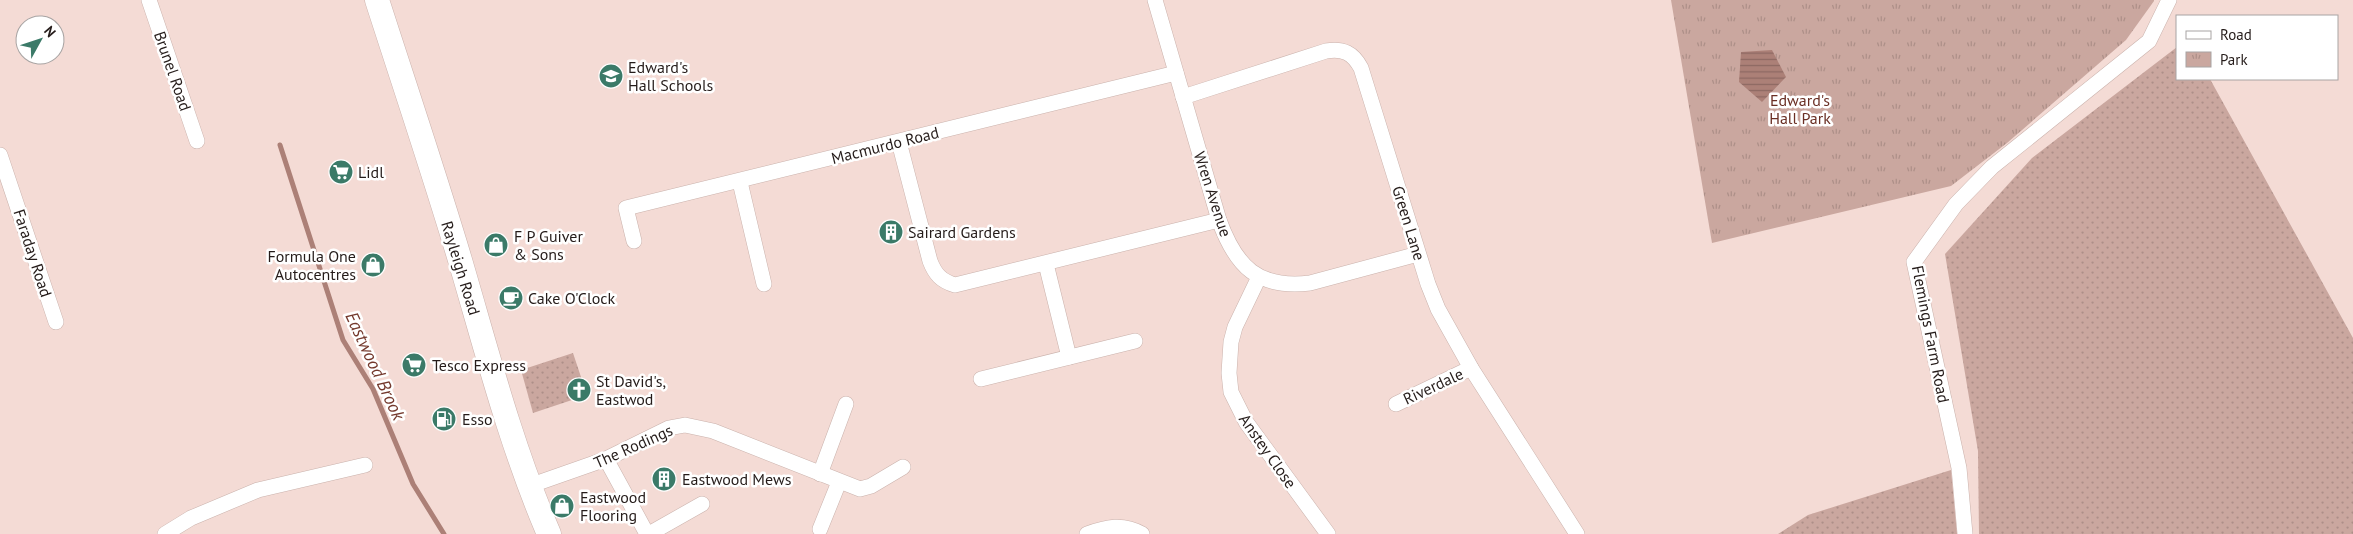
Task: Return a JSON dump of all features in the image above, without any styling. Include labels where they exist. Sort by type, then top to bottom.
[{"type":"main road","name":"Rayleigh Road","points":[[377,0],[451,231],[508,424],[549,534]]},
{"type":"street","name":"Brunel Road","points":[[149,0],[197,141]]},
{"type":"street","name":"Wren Avenue","points":[[1155,0],[1220,220],[1233,252],[1242,264],[1268,282],[1283,284],[1310,283],[1418,254]]},
{"type":"street","name":"Flemings Farm Road","points":[[1965,534],[1959,468],[1914,262],[1956,204],[1992,167],[2149,41],[2169,0]]},
{"type":"street","name":"Green Lane","points":[[1183,97],[1326,51],[1336,49],[1352,55],[1360,68],[1418,254],[1438,309],[1471,368],[1577,534]]},
{"type":"street","name":"Macmurdo Road","points":[[634,241],[626,208],[740,182],[1176,73]]},
{"type":"street","points":[[899,142],[930,261],[934,271],[944,281],[955,285],[1220,220]]},
{"type":"street","name":"Faraday Road","points":[[0,154],[56,322]]},
{"type":"street","points":[[740,182],[764,284]]},
{"type":"street","points":[[1046,264],[1069,357]]},
{"type":"street","name":"Anstey Close","points":[[1259,277],[1235,327],[1231,342],[1229,373],[1232,392],[1246,422],[1328,534]]},
{"type":"street","points":[[981,379],[1135,341]]},
{"type":"street","name":"Riverdale","points":[[1396,404],[1471,368]]},
{"type":"street","points":[[820,474],[846,404]]},
{"type":"street","name":"The Rodings","points":[[530,486],[606,459],[669,428],[685,424],[714,431],[839,482],[864,489],[903,467]]},
{"type":"street","points":[[606,459],[648,534],[702,504]]},
{"type":"street","points":[[164,534],[191,518],[258,490],[366,464]]},
{"type":"street","points":[[820,529],[839,482]]},
{"type":"street","points":[[1087,534],[1118,526],[1142,534]]},
{"type":"green space","name":"Edward's Hall Park","points":[[1671,0],[2154,1],[2126,40],[2007,143],[1951,186],[1712,243]]},
{"type":"green space","points":[[2176,48],[2176,80],[2211,80],[2353,338],[2353,534],[1979,534],[1978,451],[1945,254],[2032,158]]},
{"type":"green space","points":[[573,353],[587,395],[533,413],[521,370]]},
{"type":"green space","points":[[1951,470],[1957,534],[1778,534],[1808,515]]},
{"type":"shaded area","points":[[1772,50],[1786,77],[1762,102],[1739,82],[1741,52]]},
{"type":"waterway","name":"Eastwood Brook","points":[[280,145],[343,340],[373,389],[413,484],[444,534]]},
{"type":"place","name":"Edward's Hall Schools","points":[[611,76]]},
{"type":"place","name":"Lidl","points":[[341,172]]},
{"type":"place","name":"Sairard Gardens","points":[[891,232]]},
{"type":"place","name":"F P Guiver & Sons","points":[[496,245]]},
{"type":"place","name":"Formula One Autocentres","points":[[373,265]]},
{"type":"place","name":"Cake O'Clock","points":[[511,298]]},
{"type":"place","name":"Tesco Express","points":[[414,365]]},
{"type":"place","name":"St David's, Eastwod","points":[[579,390]]},
{"type":"place","name":"Esso","points":[[444,419]]},
{"type":"place","name":"Eastwood Mews","points":[[664,479]]},
{"type":"place","name":"Eastwood Flooring","points":[[562,506]]}]
